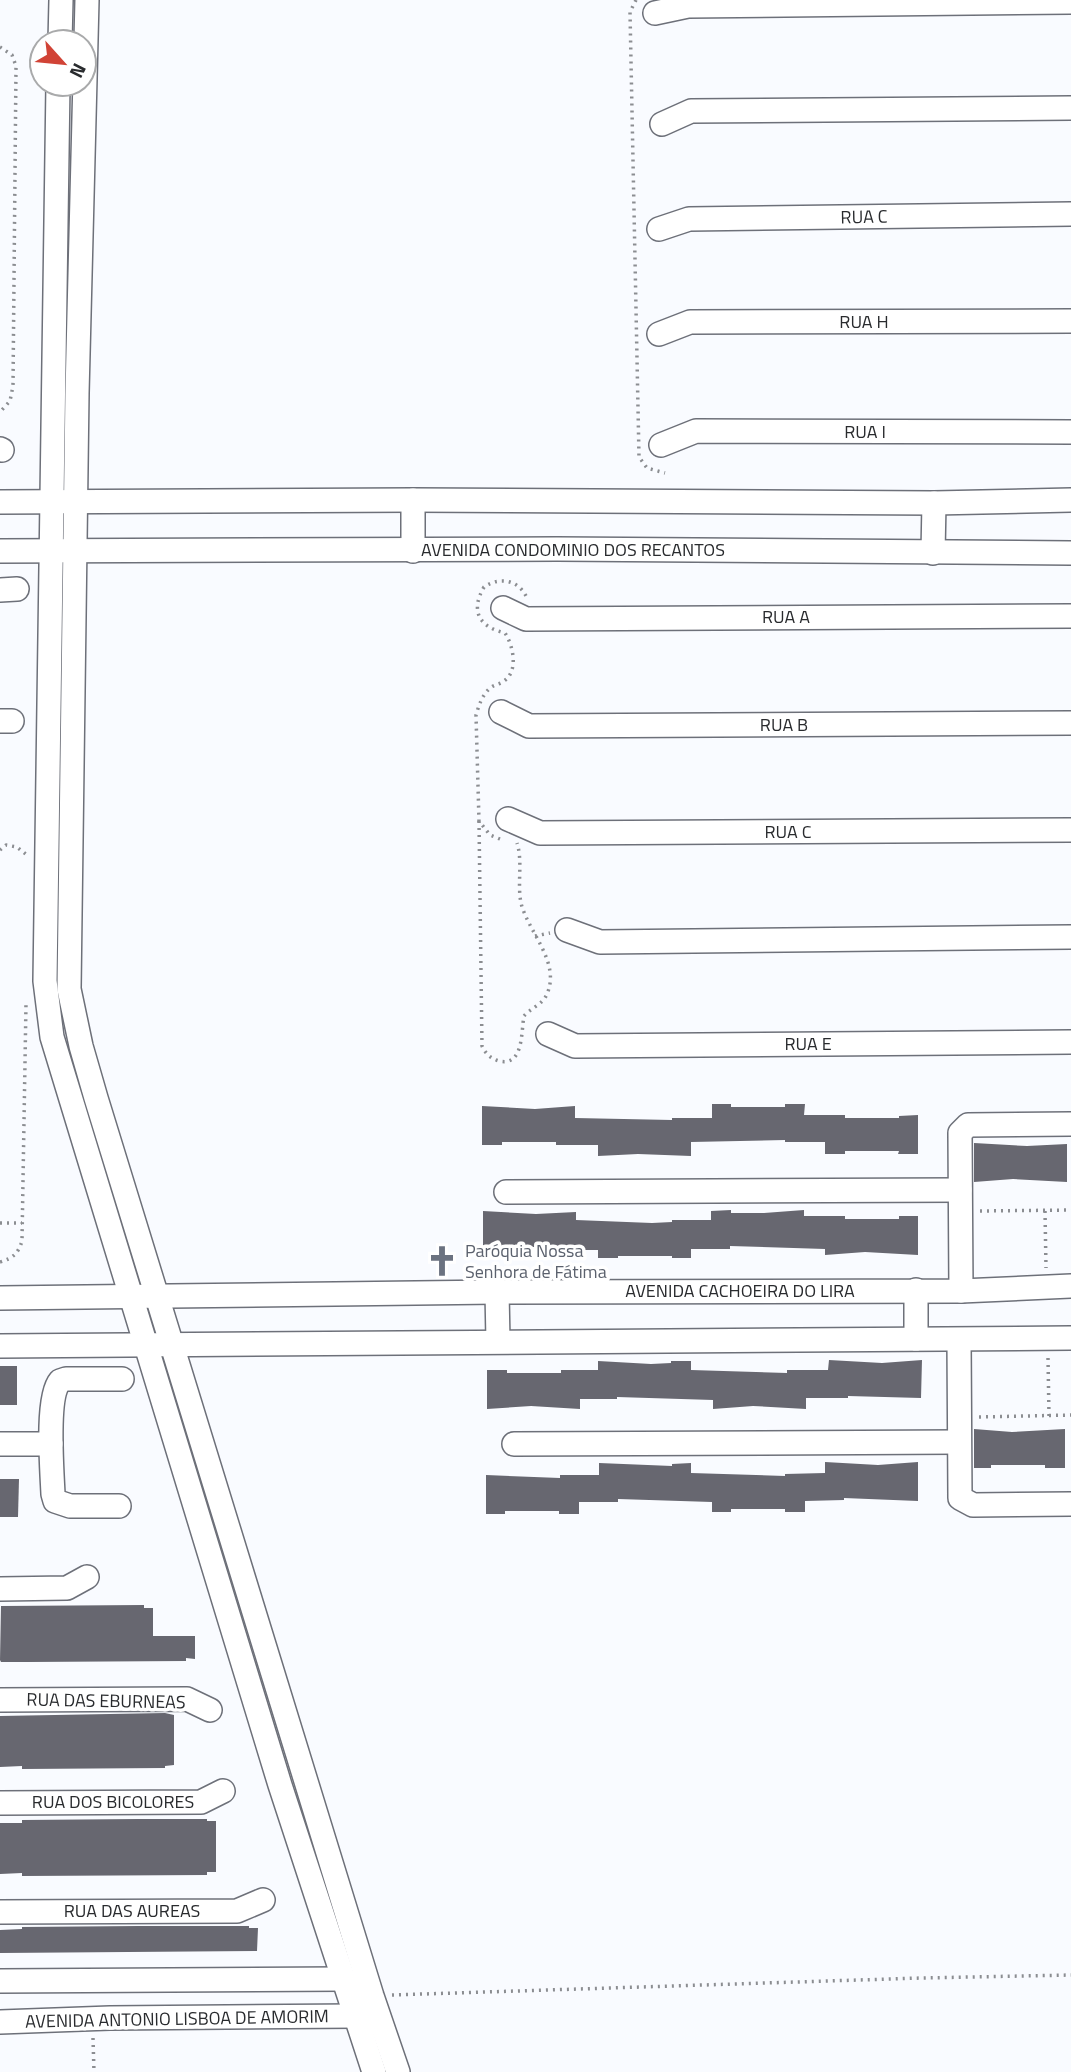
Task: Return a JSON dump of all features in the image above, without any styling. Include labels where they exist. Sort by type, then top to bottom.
[{"type":"street","points":[[60,28],[61,0]]},
{"type":"street","points":[[87,0],[75,503],[69,989],[81,1046],[157,1297],[372,1996],[398,2072]]},
{"type":"street","points":[[655,13],[688,6],[1071,2]]},
{"type":"street","points":[[58,98],[45,981],[52,1037],[276,1773],[374,2072]]},
{"type":"street","points":[[662,124],[691,111],[1071,108]]},
{"type":"street","name":"RUA C","points":[[659,229],[689,219],[1071,214]]},
{"type":"street","name":"RUA H","points":[[659,334],[690,322],[1071,321]]},
{"type":"street","name":"RUA I","points":[[660,445],[696,431],[1071,432]]},
{"type":"street","points":[[413,500],[413,551]]},
{"type":"street","points":[[0,502],[413,500],[934,503],[1071,500]]},
{"type":"street","points":[[933,553],[934,503]]},
{"type":"street","name":"AVENIDA CONDOMINIO DOS RECANTOS","points":[[0,551],[557,549],[1071,553]]},
{"type":"street","name":"RUA A","points":[[503,608],[526,619],[1071,616]]},
{"type":"street","name":"RUA B","points":[[501,712],[529,726],[1071,723]]},
{"type":"street","name":"RUA C","points":[[510,833],[1071,830]]},
{"type":"street","points":[[567,930],[600,942],[1071,937]]},
{"type":"street","name":"RUA E","points":[[548,1034],[575,1046],[1071,1042]]},
{"type":"street","points":[[961,1291],[960,1133],[968,1125],[1071,1124]]},
{"type":"street","points":[[506,1192],[960,1200]]},
{"type":"street","name":"AVENIDA CACHOEIRA DO LIRA","points":[[0,1298],[497,1292],[961,1291],[1071,1286]]},
{"type":"street","points":[[916,1290],[916,1339]]},
{"type":"street","points":[[497,1292],[499,1340]]},
{"type":"street","points":[[0,1346],[499,1340],[1071,1338]]},
{"type":"street","points":[[959,1339],[961,1498],[974,1505],[1071,1504]]},
{"type":"street","points":[[119,1506],[70,1506],[55,1501],[51,1444],[53,1394],[60,1381],[122,1379]]},
{"type":"street","points":[[514,1444],[960,1442]]},
{"type":"street","points":[[0,1444],[51,1444]]},
{"type":"street","points":[[0,1589],[67,1588],[87,1577]]},
{"type":"street","name":"RUA DAS EBURNEAS","points":[[0,1700],[187,1699],[210,1710]]},
{"type":"street","name":"RUA DOS BICOLORES","points":[[0,1802],[201,1802],[223,1791]]},
{"type":"street","name":"RUA DAS AUREAS","points":[[0,1912],[237,1911],[262,1900]]},
{"type":"street","name":"AVENIDA ANTONIO LISBOA DE AMORIM","points":[[0,1981],[344,1979]]},
{"type":"street","name":"AVENIDA ANTONIO LISBOA DE AMORIM","points":[[0,2022],[355,2016]]},
{"type":"path","points":[[636,0],[630,12],[639,457],[647,468],[665,473]]},
{"type":"path","points":[[0,47],[12,55],[16,66],[13,386],[10,401],[0,412]]},
{"type":"path","points":[[479,821],[490,835],[510,833],[518,846],[521,902],[546,957],[550,977],[547,994],[524,1016],[520,1049],[511,1060],[505,1062],[491,1058],[482,1046],[476,715],[481,699],[488,690],[504,681],[511,672],[513,646],[505,633],[492,630],[481,621],[476,607],[484,587],[502,580],[511,581],[522,588],[528,604]]},
{"type":"path","points":[[0,850],[6,845],[17,847],[29,857]]},
{"type":"path","points":[[0,1262],[18,1253],[22,1241],[26,993]]},
{"type":"path","points":[[960,1200],[1045,1211],[1071,1210]]},
{"type":"path","points":[[1045,1211],[1046,1287]]},
{"type":"path","points":[[0,1223],[22,1223]]},
{"type":"path","points":[[1048,1338],[1049,1416]]},
{"type":"path","points":[[960,1418],[1071,1415]]},
{"type":"path","points":[[372,1996],[1071,1975]]},
{"type":"path","points":[[93,2019],[94,2072]]},
{"type":"building","points":[[712,1104],[731,1104],[731,1107],[785,1107],[785,1104],[805,1104],[804,1115],[845,1115],[845,1118],[899,1118],[918,1115],[918,1154],[898,1154],[899,1151],[845,1151],[845,1154],[825,1154],[825,1142],[785,1140],[691,1142],[691,1156],[598,1156],[598,1145],[556,1145],[556,1142],[502,1142],[502,1145],[482,1145],[482,1106],[535,1109],[575,1106],[575,1118],[672,1120],[712,1118]]},
{"type":"building","points":[[974,1143],[1027,1146],[1067,1144],[1067,1182],[1013,1179],[974,1182]]},
{"type":"building","points":[[731,1210],[731,1213],[764,1213],[804,1210],[804,1216],[845,1216],[845,1219],[899,1219],[899,1216],[918,1216],[918,1255],[865,1252],[825,1255],[825,1249],[730,1246],[730,1249],[691,1249],[691,1258],[598,1258],[598,1250],[557,1250],[557,1247],[503,1247],[503,1250],[483,1250],[483,1211],[536,1214],[576,1212],[576,1220],[652,1223],[711,1220],[711,1211]]},
{"type":"building","points":[[829,1360],[882,1363],[922,1360],[921,1398],[806,1398],[806,1409],[753,1406],[713,1409],[713,1400],[617,1397],[580,1399],[580,1409],[531,1406],[487,1409],[487,1370],[507,1370],[507,1373],[561,1373],[561,1370],[598,1370],[598,1361],[651,1364],[691,1361],[691,1370],[787,1373],[787,1370],[828,1370]]},
{"type":"building","points":[[0,1366],[17,1366],[17,1405],[0,1405]]},
{"type":"building","points":[[974,1429],[1012,1432],[1065,1429],[1065,1468],[1045,1468],[1045,1465],[991,1465],[991,1468],[974,1468]]},
{"type":"building","points":[[825,1462],[878,1465],[918,1462],[918,1501],[844,1498],[805,1501],[805,1512],[785,1512],[785,1509],[731,1509],[731,1512],[712,1512],[712,1502],[618,1499],[618,1502],[579,1502],[579,1514],[559,1514],[559,1511],[505,1511],[505,1514],[486,1514],[486,1475],[560,1478],[560,1475],[599,1475],[599,1463],[672,1466],[691,1463],[691,1473],[785,1476],[825,1473]]},
{"type":"building","points":[[0,1479],[19,1479],[18,1517],[0,1517]]},
{"type":"building","points":[[144,1605],[144,1608],[153,1608],[153,1636],[195,1636],[195,1659],[28,1662],[0,1660],[1,1606]]},
{"type":"building","points":[[174,1715],[174,1765],[165,1768],[0,1767],[0,1716]]},
{"type":"building","points":[[22,1820],[216,1821],[216,1872],[207,1872],[207,1875],[0,1874],[0,1823],[22,1823]]},
{"type":"building","points":[[22,1927],[258,1928],[257,1951],[0,1953],[0,1930]]},
{"type":"place","name":"Paróquia Nossa Senhora de Fátima","points":[[442,1261]]}]
